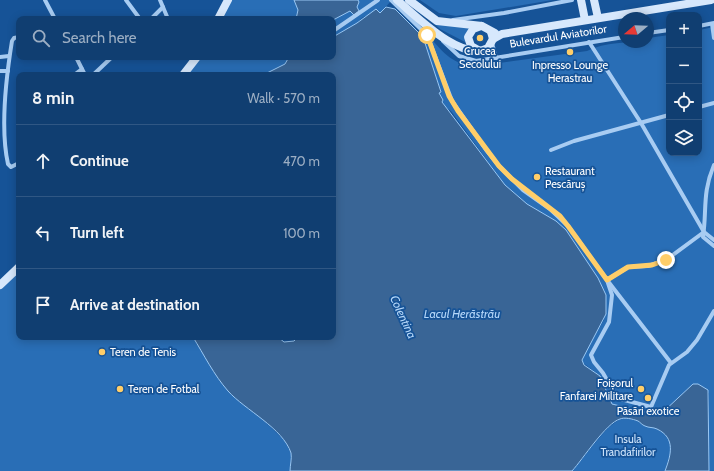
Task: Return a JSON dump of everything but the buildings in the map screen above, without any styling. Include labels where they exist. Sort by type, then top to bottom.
[{"type":"main road","points":[[220,16],[228,0]]},
{"type":"main road","points":[[397,0],[438,35],[465,49],[482,50]]},
{"type":"main road","points":[[409,0],[433,19],[443,22],[482,26],[492,38],[482,50]]},
{"type":"main road","points":[[581,0],[591,19]]},
{"type":"main road","points":[[591,19],[594,0]]},
{"type":"main road","name":"Bulevardul Aviatorilor","points":[[492,38],[502,34],[711,0]]},
{"type":"main road","points":[[482,26],[473,29],[468,37],[471,46],[482,50]]},
{"type":"main road","points":[[185,72],[195,60]]},
{"type":"main road","points":[[0,286],[16,270]]},
{"type":"street","points":[[126,0],[138,16]]},
{"type":"street","points":[[160,0],[167,16]]},
{"type":"street","points":[[336,28],[355,17],[378,0]]},
{"type":"street","points":[[391,0],[427,35],[452,101],[499,166],[523,190],[550,209],[568,226],[607,280],[671,363]]},
{"type":"street","points":[[443,22],[465,17],[504,13],[572,0]]},
{"type":"street","points":[[46,1],[54,16]]},
{"type":"street","points":[[154,16],[163,7]]},
{"type":"street","points":[[702,25],[713,23],[714,38]]},
{"type":"street","points":[[654,32],[666,30]]},
{"type":"street","name":"Bulevardul Aviatorilor","points":[[438,35],[452,51],[464,59],[476,61],[618,38]]},
{"type":"street","points":[[16,38],[12,39],[2,101],[2,130],[6,156],[8,164],[11,167],[16,164]]},
{"type":"street","name":"Bulevardul Aviatorilor","points":[[492,38],[496,58]]},
{"type":"street","points":[[589,42],[641,123],[704,232],[714,240]]},
{"type":"street","name":"Bulevardul Aviatorilor","points":[[482,50],[496,58]]},
{"type":"street","points":[[0,57],[10,56]]},
{"type":"street","points":[[78,60],[84,72]]},
{"type":"street","points":[[96,72],[109,60]]},
{"type":"street","points":[[78,72],[82,69]]},
{"type":"street","points":[[0,71],[8,71]]},
{"type":"street","points":[[702,106],[714,103]]},
{"type":"street","points":[[551,150],[574,141],[666,116]]},
{"type":"street","points":[[0,158],[6,156]]},
{"type":"street","points":[[714,165],[705,196],[703,237],[714,246]]},
{"type":"street","points":[[607,280],[628,267],[652,265],[666,260],[704,232]]},
{"type":"street","points":[[607,280],[612,295],[609,322],[591,355],[594,362],[603,372],[617,398],[651,407],[671,363],[684,355],[690,348],[714,310]]},
{"type":"green space","points":[[231,0],[391,1],[380,13],[363,17],[357,23],[336,35],[336,16],[223,16]]},
{"type":"green space","points":[[420,0],[553,0],[456,16],[439,13]]},
{"type":"green space","points":[[429,19],[470,28],[467,43],[440,29]]},
{"type":"green space","points":[[714,27],[714,471],[709,471],[709,393],[693,384],[663,412],[657,415],[613,406],[600,376],[582,362],[582,357],[604,320],[606,295],[598,278],[566,230],[556,221],[527,204],[505,185],[451,111],[445,107],[439,93],[441,91],[423,37],[429,36],[444,53],[456,61],[462,64],[478,66],[587,51],[601,46],[618,43],[618,48],[654,48],[654,37],[666,35],[666,156],[702,156],[702,29]]},
{"type":"green space","points":[[198,60],[287,60],[285,64],[269,72],[189,72]]},
{"type":"green space","points":[[16,274],[16,340],[195,340],[228,391],[258,415],[285,441],[291,454],[290,471],[0,471],[0,288]]},
{"type":"green space","name":"Insula Trandafirilor","points":[[625,418],[638,421],[645,426],[656,428],[665,434],[671,443],[671,450],[665,471],[572,471],[597,440],[612,425]]},
{"type":"water","points":[[294,0],[358,0],[359,2],[357,7],[359,11],[354,15],[350,11],[336,18],[336,16],[297,16],[298,10]]},
{"type":"water","name":"Lacul Herăstrău","points":[[386,7],[395,9],[423,37],[441,92],[439,93],[443,100],[442,102],[505,185],[527,204],[556,221],[566,230],[598,278],[606,295],[606,314],[582,360],[584,365],[600,376],[612,404],[657,415],[663,412],[693,384],[698,384],[708,390],[709,471],[665,471],[670,453],[667,437],[657,429],[645,426],[639,421],[624,418],[614,422],[608,427],[572,471],[290,471],[291,453],[287,444],[272,427],[235,398],[218,378],[195,340],[282,340],[284,342],[295,340],[336,340],[336,72],[269,72],[285,64],[287,60],[336,60],[336,35],[357,23],[376,9],[380,13]]},
{"type":"place","name":"Crucea Secolului","points":[[480,38]]},
{"type":"place","name":"Inpresso Lounge Herastrau","points":[[570,52]]},
{"type":"place","name":"Restaurant Pescăruș","points":[[537,177]]},
{"type":"place","name":"Teren de Tenis","points":[[102,352]]},
{"type":"place","name":"Teren de Fotbal","points":[[120,389]]},
{"type":"place","name":"Foișorul Fanfarei Militare","points":[[641,389]]},
{"type":"place","name":"Păsări exotice","points":[[648,398]]},
{"type":"route","points":[[427,35],[454,106],[499,166],[523,190],[560,216],[577,236],[607,280],[628,267],[637,265],[648,266],[666,260]]},
{"type":"water label","name":"Colentina","points":[[403,317]]}]
